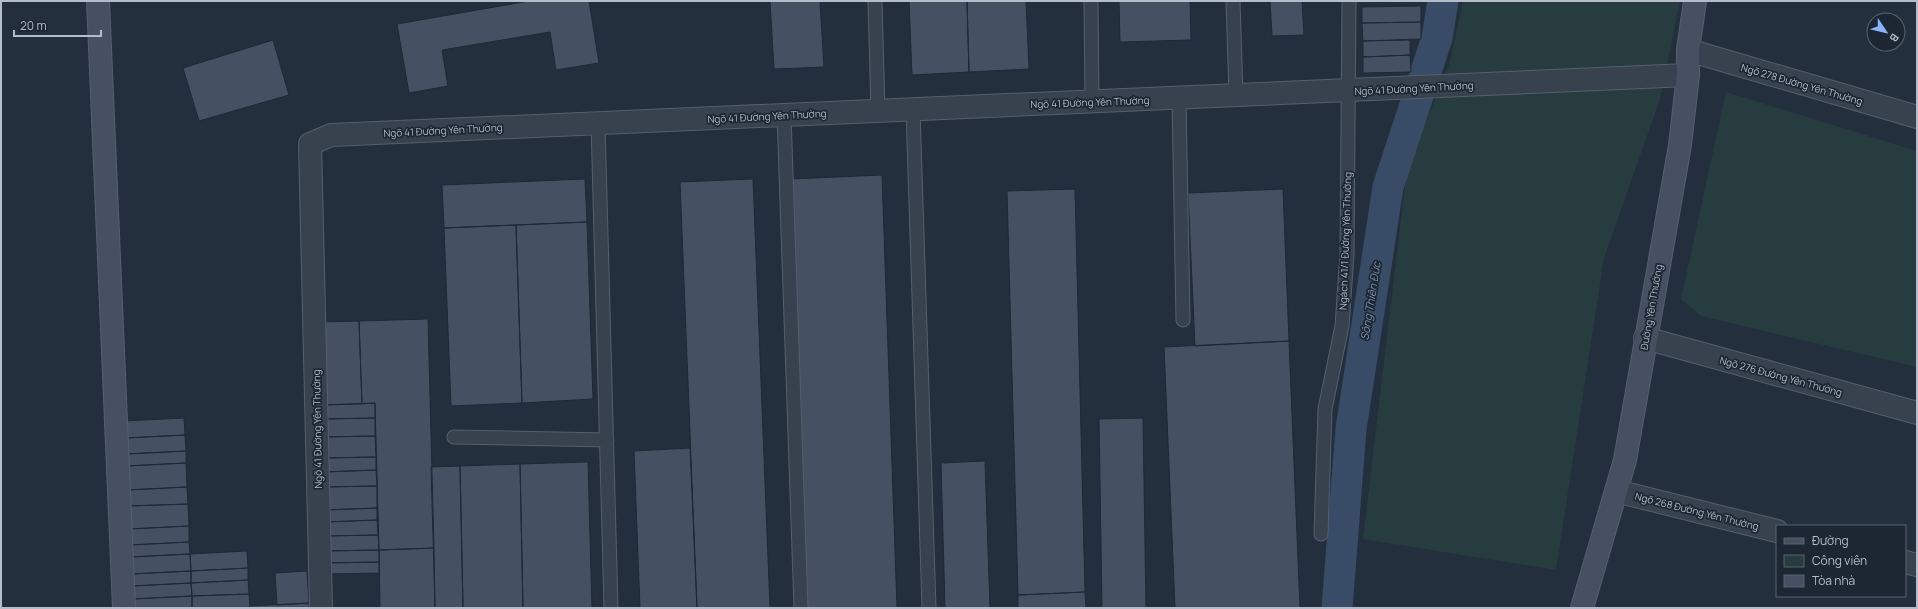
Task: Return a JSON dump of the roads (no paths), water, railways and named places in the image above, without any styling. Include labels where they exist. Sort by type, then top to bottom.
[{"type":"main road","points":[[98,1],[124,608]]},
{"type":"main road","name":"Đường Yên Thường","points":[[1582,608],[1625,460],[1645,338],[1680,145],[1688,76],[1688,50],[1695,1]]},
{"type":"street","name":"Ngõ 278 Đường Yên Thường","points":[[1688,50],[1917,117]]},
{"type":"street","name":"Ngõ 41 Đường Yên Thường","points":[[321,608],[310,144],[331,135],[1688,76]]},
{"type":"street","name":"Ngõ 276 Đường Yên Thường","points":[[1645,338],[1917,413]]},
{"type":"street","name":"Ngõ 268 Đường Yên Thường","points":[[1616,491],[1776,530]]},
{"type":"street","points":[[1906,562],[1917,565]]},
{"type":"lane","points":[[875,1],[878,111]]},
{"type":"lane","points":[[1091,1],[1092,102]]},
{"type":"lane","points":[[1233,1],[1236,95]]},
{"type":"lane","name":"Ngách 41/1 Đường Yên Thường","points":[[1320,534],[1325,409],[1342,326],[1347,254],[1349,1]]},
{"type":"lane","points":[[1179,98],[1183,320]]},
{"type":"lane","points":[[912,110],[929,608]]},
{"type":"lane","points":[[784,115],[801,608]]},
{"type":"lane","points":[[598,123],[611,608]]},
{"type":"lane","points":[[454,437],[607,440]]},
{"type":"waterway","name":"Sông Thiên Đức","points":[[1337,608],[1351,429],[1388,187],[1437,38],[1443,1]]}]
